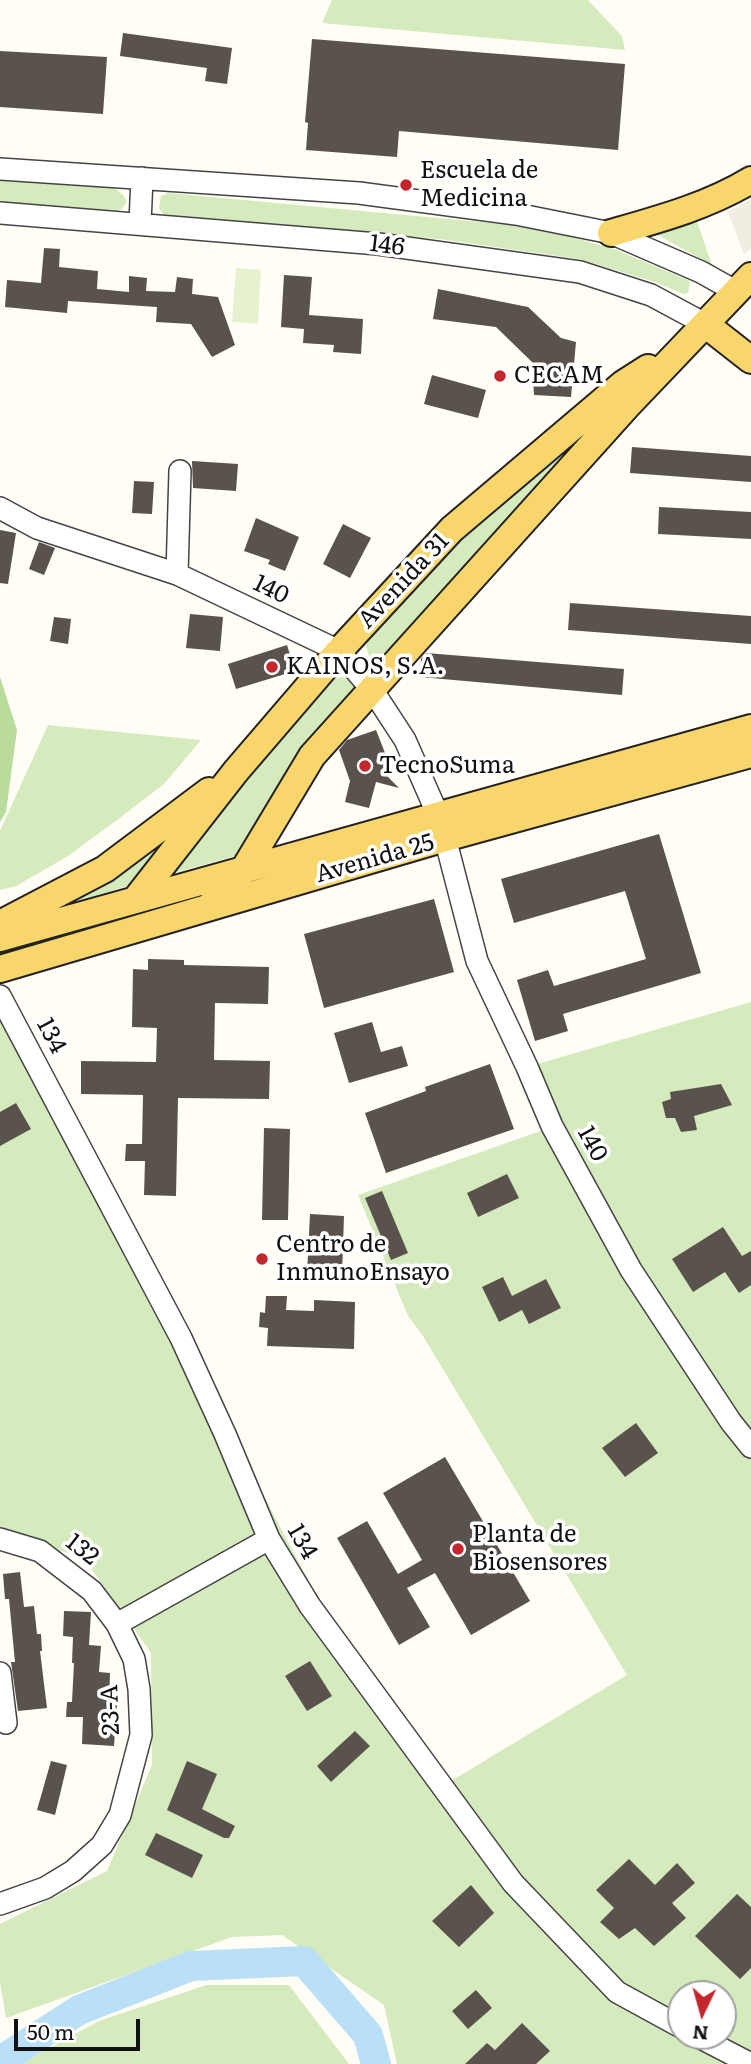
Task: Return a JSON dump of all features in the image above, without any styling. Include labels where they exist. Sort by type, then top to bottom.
[{"type":"main road","points":[[611,233],[680,214],[751,180]]},
{"type":"main road","name":"Avenida 31","points":[[136,899],[236,771],[339,651],[452,529],[623,384],[697,331],[746,290]]},
{"type":"main road","name":"Avenida 31","points":[[209,907],[243,871],[312,756],[697,331]]},
{"type":"main road","name":"146","points":[[697,331],[751,360]]},
{"type":"main road","name":"Avenida 25","points":[[0,969],[209,907],[441,827],[751,728]]},
{"type":"main road","name":"Avenida 25","points":[[1,935],[243,871],[751,754]]},
{"type":"main road","points":[[1,935],[105,869],[236,771]]},
{"type":"street","name":"146","points":[[0,169],[359,193],[516,214],[611,233],[746,290]]},
{"type":"street","points":[[140,223],[142,178]]},
{"type":"street","name":"146","points":[[0,213],[378,244],[580,272],[651,295],[697,331]]},
{"type":"street","points":[[177,573],[180,471]]},
{"type":"street","name":"140","points":[[0,508],[37,528],[177,573],[339,651],[373,691],[405,740],[441,827],[477,961],[552,1126],[631,1270],[731,1422],[751,1447]]},
{"type":"street","name":"134","points":[[0,996],[181,1338],[269,1539],[310,1606],[513,1883],[617,1992],[667,2019]]},
{"type":"street","name":"132","points":[[0,1539],[40,1551],[92,1591],[117,1624]]},
{"type":"street","points":[[117,1624],[269,1539]]},
{"type":"street","name":"23-A","points":[[0,1905],[46,1888],[73,1871],[102,1846],[120,1815],[141,1735],[139,1689],[134,1659],[117,1624]]},
{"type":"street","points":[[0,1673],[6,1723]]},
{"type":"street","points":[[724,2050],[748,2062]]},
{"type":"green space","points":[[332,0],[588,0],[622,36],[625,50],[322,23]]},
{"type":"green space","points":[[0,180],[115,188],[127,202],[122,209],[113,212],[0,204]]},
{"type":"green space","points":[[168,193],[535,227],[614,249],[690,281],[688,293],[684,294],[655,282],[579,259],[440,239],[170,217],[163,214],[159,208],[161,196]]},
{"type":"green space","points":[[697,222],[712,265],[656,234]]},
{"type":"green space","points":[[236,268],[261,270],[258,324],[232,322]]},
{"type":"green space","points":[[573,447],[388,657],[378,661],[369,656],[366,646],[372,630],[464,534]]},
{"type":"green space","points":[[334,675],[346,678],[354,686],[351,697],[303,748],[235,856],[174,873],[326,681]]},
{"type":"green space","points":[[0,677],[17,730],[6,812],[0,822]]},
{"type":"green space","points":[[48,725],[201,740],[164,784],[117,820],[68,856],[16,886],[0,890],[0,831]]},
{"type":"green space","points":[[167,839],[130,885],[53,910],[117,878]]},
{"type":"green space","points":[[0,996],[314,1591],[446,1784],[627,1675],[423,1336],[408,1316],[358,1195],[552,1127],[527,1067],[751,1002],[751,2064],[397,2064],[384,2005],[282,1935],[232,1937],[6,2018],[0,1983],[0,1924],[107,1871],[152,1765],[151,1653],[83,1557],[0,1534]]},
{"type":"green space","points":[[206,1985],[289,1985],[349,2064],[20,2064],[99,2021]]},
{"type":"shaded area","points":[[751,199],[751,248],[744,254],[728,212]]},
{"type":"building","points":[[123,33],[232,48],[227,84],[205,81],[207,68],[120,56]]},
{"type":"building","points":[[312,39],[625,64],[618,150],[399,131],[397,157],[306,150],[308,123],[305,122]]},
{"type":"building","points":[[0,51],[107,57],[103,114],[0,107]]},
{"type":"building","points":[[44,248],[60,249],[59,267],[98,271],[97,289],[129,292],[129,276],[147,278],[146,291],[175,292],[177,277],[193,279],[192,294],[218,297],[235,345],[212,357],[191,324],[156,322],[157,307],[68,301],[67,313],[5,307],[7,280],[41,283]]},
{"type":"building","points":[[284,275],[312,277],[309,315],[363,319],[361,354],[333,352],[334,345],[303,343],[304,329],[281,327]]},
{"type":"building","points":[[438,289],[528,307],[561,338],[576,342],[571,397],[534,395],[532,362],[496,327],[433,319]]},
{"type":"building","points":[[432,375],[486,390],[478,418],[424,404]]},
{"type":"building","points":[[632,447],[751,456],[751,482],[630,473]]},
{"type":"building","points":[[192,461],[238,464],[236,491],[193,488]]},
{"type":"building","points":[[134,481],[154,482],[152,514],[132,513]]},
{"type":"building","points":[[659,507],[751,512],[751,539],[658,534]]},
{"type":"building","points":[[256,518],[299,537],[285,571],[268,564],[270,560],[244,551]]},
{"type":"building","points":[[343,524],[371,538],[350,578],[323,564]]},
{"type":"building","points":[[0,530],[16,533],[8,584],[0,583]]},
{"type":"building","points":[[39,542],[55,548],[44,575],[29,569]]},
{"type":"building","points":[[570,603],[751,616],[751,644],[568,630]]},
{"type":"building","points":[[190,614],[223,617],[220,651],[186,648]]},
{"type":"building","points":[[54,617],[71,619],[68,644],[50,641]]},
{"type":"building","points":[[287,645],[295,671],[236,689],[228,664]]},
{"type":"building","points":[[426,653],[624,669],[622,695],[420,677],[421,659]]},
{"type":"building","name":"TecnoSuma","points":[[376,730],[389,763],[381,770],[399,788],[376,782],[369,808],[345,802],[350,781],[339,750],[347,740]]},
{"type":"building","points":[[659,834],[701,973],[563,1014],[568,1031],[535,1041],[517,980],[548,970],[554,986],[646,959],[625,891],[514,923],[501,879]]},
{"type":"building","points":[[434,899],[454,972],[324,1008],[304,934]]},
{"type":"building","points":[[148,959],[184,960],[184,965],[269,967],[268,1004],[215,1003],[214,1060],[270,1061],[269,1099],[178,1098],[176,1196],[144,1195],[145,1161],[125,1161],[126,1144],[142,1144],[143,1095],[81,1094],[81,1061],[156,1062],[157,1028],[132,1027],[133,969],[148,970]]},
{"type":"building","points":[[372,1022],[381,1052],[402,1046],[408,1066],[349,1083],[334,1033]]},
{"type":"building","points":[[490,1064],[514,1129],[386,1173],[365,1113],[426,1091],[425,1087]]},
{"type":"building","points":[[721,1084],[732,1105],[694,1116],[697,1130],[681,1132],[675,1118],[666,1118],[662,1102],[671,1099],[670,1092]]},
{"type":"building","points":[[16,1103],[31,1129],[0,1146],[0,1112]]},
{"type":"building","points":[[264,1128],[290,1129],[288,1220],[262,1220]]},
{"type":"building","points":[[507,1174],[519,1198],[478,1217],[467,1193]]},
{"type":"building","points":[[382,1191],[408,1253],[391,1260],[365,1198]]},
{"type":"building","points":[[310,1214],[344,1216],[342,1275],[307,1274]]},
{"type":"building","points":[[723,1227],[742,1256],[751,1251],[751,1285],[739,1293],[725,1272],[693,1292],[672,1259]]},
{"type":"building","points":[[503,1277],[512,1296],[546,1279],[561,1308],[529,1324],[522,1310],[499,1322],[482,1287]]},
{"type":"building","points":[[266,1296],[287,1296],[286,1310],[314,1311],[314,1300],[355,1302],[354,1349],[267,1346],[268,1328],[259,1327],[260,1312],[265,1313]]},
{"type":"building","points":[[636,1423],[658,1453],[625,1477],[602,1448]]},
{"type":"building","name":"Planta de Biosensores","points":[[445,1457],[530,1601],[471,1635],[435,1573],[407,1588],[430,1627],[399,1645],[337,1538],[367,1521],[398,1574],[422,1560],[383,1493]]},
{"type":"building","points":[[20,1572],[24,1607],[34,1606],[37,1634],[41,1634],[40,1651],[47,1708],[18,1711],[11,1662],[15,1662],[9,1599],[5,1599],[3,1574]]},
{"type":"building","points":[[64,1611],[91,1612],[89,1645],[101,1646],[99,1672],[110,1673],[109,1704],[117,1705],[114,1746],[82,1744],[83,1717],[66,1717],[67,1702],[72,1702],[74,1663],[73,1637],[63,1636]]},
{"type":"building","points":[[310,1661],[332,1696],[307,1711],[285,1676]]},
{"type":"building","points":[[355,1731],[370,1746],[331,1782],[317,1766]]},
{"type":"building","points":[[51,1761],[67,1765],[55,1815],[37,1810]]},
{"type":"building","points":[[187,1761],[217,1774],[202,1809],[235,1826],[229,1838],[167,1810]]},
{"type":"building","points":[[156,1833],[203,1855],[192,1878],[145,1855]]},
{"type":"building","points":[[629,1859],[655,1885],[677,1863],[695,1883],[672,1903],[686,1918],[654,1946],[635,1928],[619,1939],[600,1922],[614,1908],[596,1890]]},
{"type":"building","points":[[471,1885],[494,1913],[459,1947],[432,1921]]},
{"type":"building","points":[[737,1894],[751,1907],[751,1968],[740,1979],[695,1936]]},
{"type":"building","points":[[476,1990],[492,2008],[468,2029],[452,2011]]},
{"type":"building","points":[[522,2023],[550,2051],[536,2064],[465,2064],[487,2043],[495,2050]]},
{"type":"waterway","points":[[0,2061],[79,2010],[191,1966],[304,1961],[368,2035],[376,2064]]},
{"type":"place","name":"Escuela de Medicina","points":[[406,185]]},
{"type":"place","name":"CECAM","points":[[500,376]]},
{"type":"place","name":"KAINOS, S.A.","points":[[272,667]]},
{"type":"place","name":"TecnoSuma","points":[[365,766]]},
{"type":"place","name":"Centro de InmunoEnsayo","points":[[262,1259]]},
{"type":"place","name":"Planta de Biosensores","points":[[458,1549]]}]
